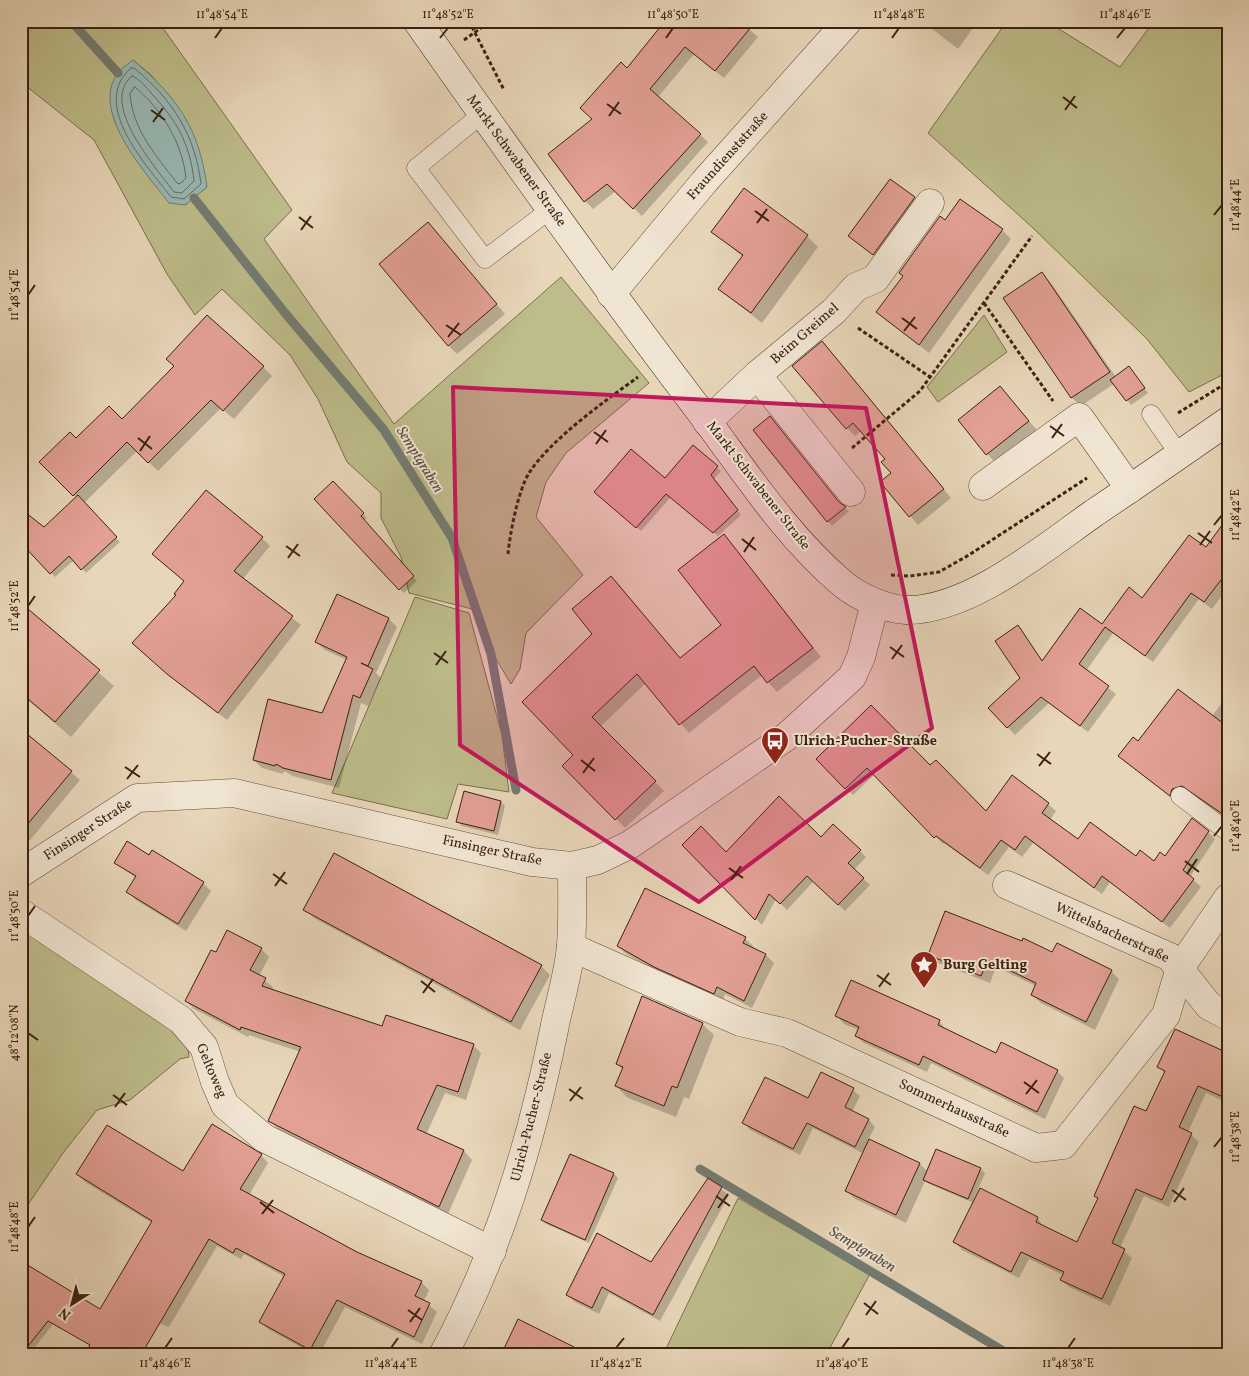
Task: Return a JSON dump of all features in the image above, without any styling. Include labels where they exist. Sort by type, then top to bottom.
[{"type":"street","name":"Markt Schwabener Straße","points":[[417,21],[611,294],[743,470],[820,564],[846,587],[875,603],[905,610],[932,606],[962,597],[1008,573],[1228,421]]},
{"type":"street","name":"Fraundienststraße","points":[[611,294],[704,182],[848,21]]},
{"type":"street","name":"Beim Greimel","points":[[707,422],[757,375],[834,311],[856,287],[874,279],[930,203]]},
{"type":"street","points":[[757,375],[851,492]]},
{"type":"street","points":[[983,486],[1078,417],[1130,489]]},
{"type":"street","name":"Finsinger Straße","points":[[21,873],[136,798],[234,792],[532,862],[572,866],[598,860],[631,844],[786,737],[852,676],[861,658],[875,603]]},
{"type":"street","name":"Ulrich-Pucher-Straße","points":[[443,1355],[462,1320],[492,1251],[512,1194],[536,1110],[571,946],[572,866]]},
{"type":"street","name":"Wittelsbacherstraße","points":[[1007,885],[1170,957],[1209,1006],[1228,1016]]},
{"type":"street","name":"Sommerhausstraße","points":[[571,946],[740,1022],[787,1033],[1036,1148],[1063,1145],[1166,1015],[1180,968],[1228,898]]},
{"type":"street","name":"Geltoweg","points":[[21,913],[182,1020],[204,1048],[225,1105],[264,1138],[492,1251]]},
{"type":"lane","points":[[482,114],[416,168],[485,259],[551,209]]},
{"type":"lane","points":[[1151,414],[1179,454]]},
{"type":"lane","points":[[1180,796],[1228,832]]},
{"type":"path","points":[[830,467],[920,391],[1032,236]]},
{"type":"path","points":[[984,303],[1048,393]]},
{"type":"path","points":[[834,311],[930,377]]},
{"type":"path","points":[[508,554],[510,529],[529,474],[569,432],[610,398],[661,360]]},
{"type":"highlighted area","points":[[453,387],[866,408],[932,728],[699,902],[460,745]]},
{"type":"shaded area","points":[[21,21],[158,21],[292,210],[264,239],[394,424],[561,277],[649,383],[566,453],[546,482],[536,517],[583,575],[526,633],[520,669],[511,684],[493,654],[476,610],[409,593],[401,557],[381,518],[381,493],[347,462],[318,399],[290,355],[222,289],[195,315],[167,274],[94,140],[21,82]],"holes":[[[133,60],[150,74],[173,100],[207,187],[185,205]]]},
{"type":"shaded area","points":[[1007,21],[1046,21],[1120,67],[1154,21],[1228,21],[1228,372],[1189,392],[1147,339],[1033,228],[928,133]]},
{"type":"shaded area","points":[[984,315],[1007,352],[938,402],[927,387]]},
{"type":"shaded area","points":[[415,597],[469,613],[502,735],[509,792],[458,784],[447,819],[332,793]]},
{"type":"shaded area","points":[[21,923],[187,1039],[189,1057],[180,1059],[130,1100],[97,1110],[63,1153],[21,1215]]},
{"type":"shaded area","points":[[738,1198],[870,1274],[826,1355],[663,1355]]},
{"type":"water","points":[[133,60],[174,101],[192,131],[203,166],[207,187],[185,205],[169,203],[135,159],[115,123],[110,105],[111,88],[119,71]]},
{"type":"building","points":[[655,21],[756,21],[715,71],[685,47],[650,89],[701,134],[633,209],[607,184],[584,202],[548,154],[592,119],[580,108],[621,62],[627,68],[661,26]]},
{"type":"building","points":[[890,179],[915,197],[873,255],[848,236]]},
{"type":"building","points":[[744,188],[808,235],[751,313],[718,289],[743,255],[711,232]]},
{"type":"building","points":[[960,199],[1003,229],[919,345],[876,312],[903,276],[899,273],[940,216],[945,220]]},
{"type":"building","points":[[428,222],[497,304],[448,346],[379,264]]},
{"type":"building","points":[[1042,272],[1110,372],[1071,398],[1003,298]]},
{"type":"building","points":[[207,315],[264,366],[223,411],[211,400],[148,463],[127,442],[73,496],[39,462],[70,432],[76,438],[109,406],[122,419],[174,366],[166,359]]},
{"type":"building","points":[[822,341],[944,489],[909,517],[880,482],[891,473],[881,462],[885,459],[853,423],[846,429],[792,366]]},
{"type":"building","points":[[1129,366],[1145,388],[1126,401],[1110,380]]},
{"type":"building","points":[[1000,386],[1029,421],[986,455],[958,420]]},
{"type":"building","points":[[770,416],[839,502],[846,507],[827,522],[753,430]]},
{"type":"building","points":[[693,445],[718,466],[711,475],[738,510],[713,533],[666,494],[636,528],[594,492],[631,449],[665,478]]},
{"type":"building","points":[[333,481],[364,513],[361,516],[414,576],[399,590],[314,499]]},
{"type":"building","points":[[206,490],[263,537],[234,571],[293,616],[218,713],[167,674],[132,643],[176,595],[174,594],[184,581],[152,554]]},
{"type":"building","points":[[78,495],[117,537],[81,570],[69,556],[50,574],[21,543],[21,509],[44,527]]},
{"type":"building","points":[[1228,517],[1228,571],[1204,602],[1191,593],[1145,656],[1105,627],[1079,664],[1109,686],[1080,726],[1041,697],[1007,728],[988,708],[1020,678],[995,641],[1018,625],[1042,661],[1080,608],[1102,624],[1129,587],[1142,598],[1189,535],[1206,547]]},
{"type":"building","points":[[724,534],[813,648],[767,683],[754,666],[679,725],[637,674],[592,717],[656,781],[615,820],[562,766],[573,755],[522,702],[592,634],[572,609],[611,576],[680,658],[721,625],[678,570]]},
{"type":"building","points":[[337,594],[389,618],[368,666],[361,663],[373,669],[360,698],[353,695],[331,780],[283,768],[276,764],[275,766],[253,760],[268,699],[322,713],[347,657],[315,642]]},
{"type":"building","points":[[21,603],[100,670],[55,722],[21,693]]},
{"type":"building","points":[[1178,689],[1228,727],[1228,802],[1221,813],[1182,786],[1172,789],[1170,796],[1118,756],[1133,737],[1138,741]]},
{"type":"building","points":[[871,705],[930,765],[936,760],[986,811],[1012,775],[1049,803],[1042,813],[1078,839],[1090,822],[1136,856],[1140,850],[1154,861],[1160,852],[1165,856],[1192,818],[1209,831],[1183,870],[1194,879],[1162,922],[1102,876],[1094,888],[1025,836],[1015,850],[1001,840],[980,868],[936,836],[934,838],[867,768],[845,789],[816,759]]},
{"type":"building","points":[[21,729],[72,771],[21,832]]},
{"type":"building","points":[[464,791],[501,801],[494,831],[456,822]]},
{"type":"building","points":[[779,796],[821,837],[833,824],[861,850],[848,863],[864,878],[838,905],[807,876],[780,904],[769,894],[755,920],[682,845],[701,826],[726,852]]},
{"type":"building","points":[[127,841],[149,855],[152,850],[204,882],[178,924],[126,892],[136,876],[114,863]]},
{"type":"building","points":[[334,853],[542,965],[511,1022],[303,910]]},
{"type":"building","points":[[645,888],[746,937],[743,943],[766,954],[744,1001],[717,987],[714,994],[654,967],[617,946]]},
{"type":"building","points":[[945,911],[1022,941],[1023,938],[1052,952],[1057,943],[1112,970],[1086,1022],[1031,995],[1036,983],[988,960],[981,976],[928,955]]},
{"type":"building","points":[[227,930],[262,948],[250,970],[266,978],[262,986],[382,1026],[386,1015],[474,1044],[458,1092],[437,1085],[417,1129],[464,1150],[439,1207],[268,1121],[301,1047],[241,1027],[240,1030],[185,1001],[211,950],[216,952]]},
{"type":"building","points":[[851,980],[940,1020],[938,1025],[996,1053],[1001,1042],[1058,1070],[1037,1112],[923,1056],[919,1065],[855,1036],[859,1027],[835,1016]]},
{"type":"building","points":[[642,996],[703,1023],[677,1088],[672,1086],[664,1106],[615,1086],[623,1067],[616,1064]]},
{"type":"building","points":[[1175,1029],[1228,1053],[1228,1099],[1198,1086],[1179,1127],[1192,1133],[1162,1200],[1136,1189],[1112,1243],[1125,1249],[1102,1299],[1060,1280],[1064,1272],[1021,1252],[1011,1272],[953,1242],[980,1188],[1038,1217],[1036,1222],[1077,1242],[1098,1198],[1094,1196],[1134,1106],[1146,1111],[1165,1071],[1157,1067]]},
{"type":"building","points":[[821,1072],[854,1088],[845,1107],[869,1119],[855,1147],[807,1123],[793,1149],[742,1123],[765,1077],[808,1098]]},
{"type":"building","points":[[212,1124],[262,1154],[240,1189],[357,1252],[422,1281],[415,1296],[430,1303],[414,1337],[337,1300],[310,1350],[259,1322],[285,1274],[236,1248],[233,1253],[209,1239],[141,1355],[84,1355],[90,1345],[48,1321],[21,1355],[21,1261],[100,1309],[152,1221],[76,1174],[107,1125],[183,1171]]},
{"type":"building","points":[[869,1139],[920,1163],[896,1215],[845,1191]]},
{"type":"building","points":[[936,1149],[981,1168],[968,1199],[923,1180]]},
{"type":"building","points":[[570,1154],[614,1173],[585,1240],[541,1220]]},
{"type":"building","points":[[708,1178],[722,1187],[653,1315],[602,1287],[592,1308],[566,1295],[597,1233],[651,1262]]},
{"type":"building","points":[[518,1319],[590,1355],[501,1355]]},
{"type":"waterway","name":"Semptgraben","points":[[71,21],[118,73]]},
{"type":"waterway","name":"Semptgraben","points":[[194,198],[285,313],[384,430],[452,538],[491,654],[516,790]]},
{"type":"waterway","name":"Semptgraben","points":[[700,1169],[1010,1355]]},
{"type":"place","name":"Ulrich-Pucher-Straße","points":[[775,765]]},
{"type":"place","name":"Burg Gelting","points":[[924,989]]}]
